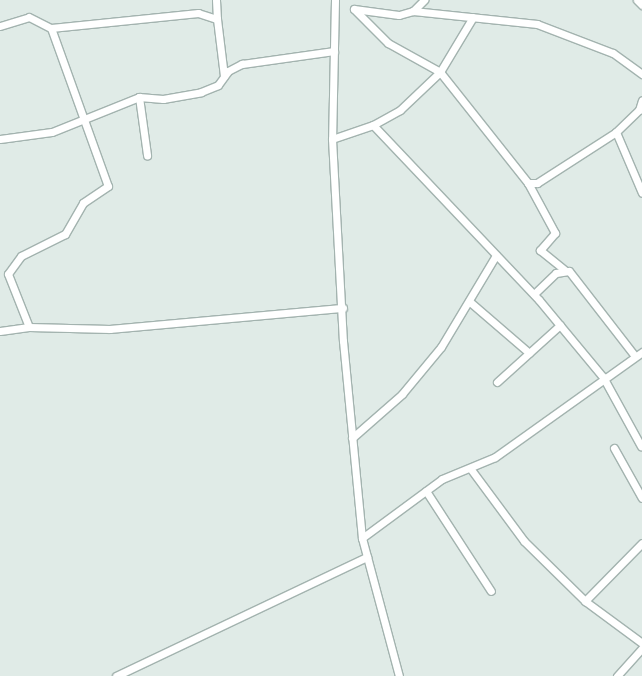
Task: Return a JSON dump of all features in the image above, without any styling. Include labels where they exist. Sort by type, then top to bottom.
[{"type":"street","points":[[216,0],[224,77]]},
{"type":"street","points":[[335,0],[332,139],[352,438],[362,538],[399,676]]},
{"type":"street","points":[[413,12],[424,0]]},
{"type":"street","points":[[637,0],[642,5]]},
{"type":"street","points":[[362,538],[426,490],[495,457],[603,377],[639,354],[583,285],[540,250],[555,233],[528,184],[440,72],[388,43],[354,8],[388,15],[413,12],[537,24],[567,33],[613,53],[642,74]]},
{"type":"street","points":[[0,26],[29,17],[51,28],[198,13],[217,18]]},
{"type":"street","points":[[332,139],[374,125],[400,110],[440,72],[473,17]]},
{"type":"street","points":[[29,327],[8,274],[21,256],[66,234],[83,203],[108,186],[82,121],[51,28]]},
{"type":"street","points":[[0,139],[52,132],[139,96],[163,99],[201,92],[242,64],[334,51]]},
{"type":"street","points":[[139,96],[146,155]]},
{"type":"street","points":[[528,184],[536,182],[616,132],[639,110],[642,100]]},
{"type":"street","points":[[374,125],[534,294],[560,325],[603,377],[641,446]]},
{"type":"street","points":[[616,132],[642,193]]},
{"type":"street","points":[[352,438],[402,394],[470,302],[496,255]]},
{"type":"street","points":[[534,294],[564,270]]},
{"type":"street","points":[[470,302],[529,353]]},
{"type":"street","points":[[0,331],[29,327],[110,329],[343,308]]},
{"type":"street","points":[[497,382],[560,325]]},
{"type":"street","points":[[614,448],[642,498]]},
{"type":"street","points":[[470,468],[524,541],[585,601],[642,643]]},
{"type":"street","points":[[426,490],[491,592]]},
{"type":"street","points":[[585,601],[642,543]]},
{"type":"street","points":[[116,676],[366,557]]},
{"type":"street","points":[[617,676],[642,648]]}]
